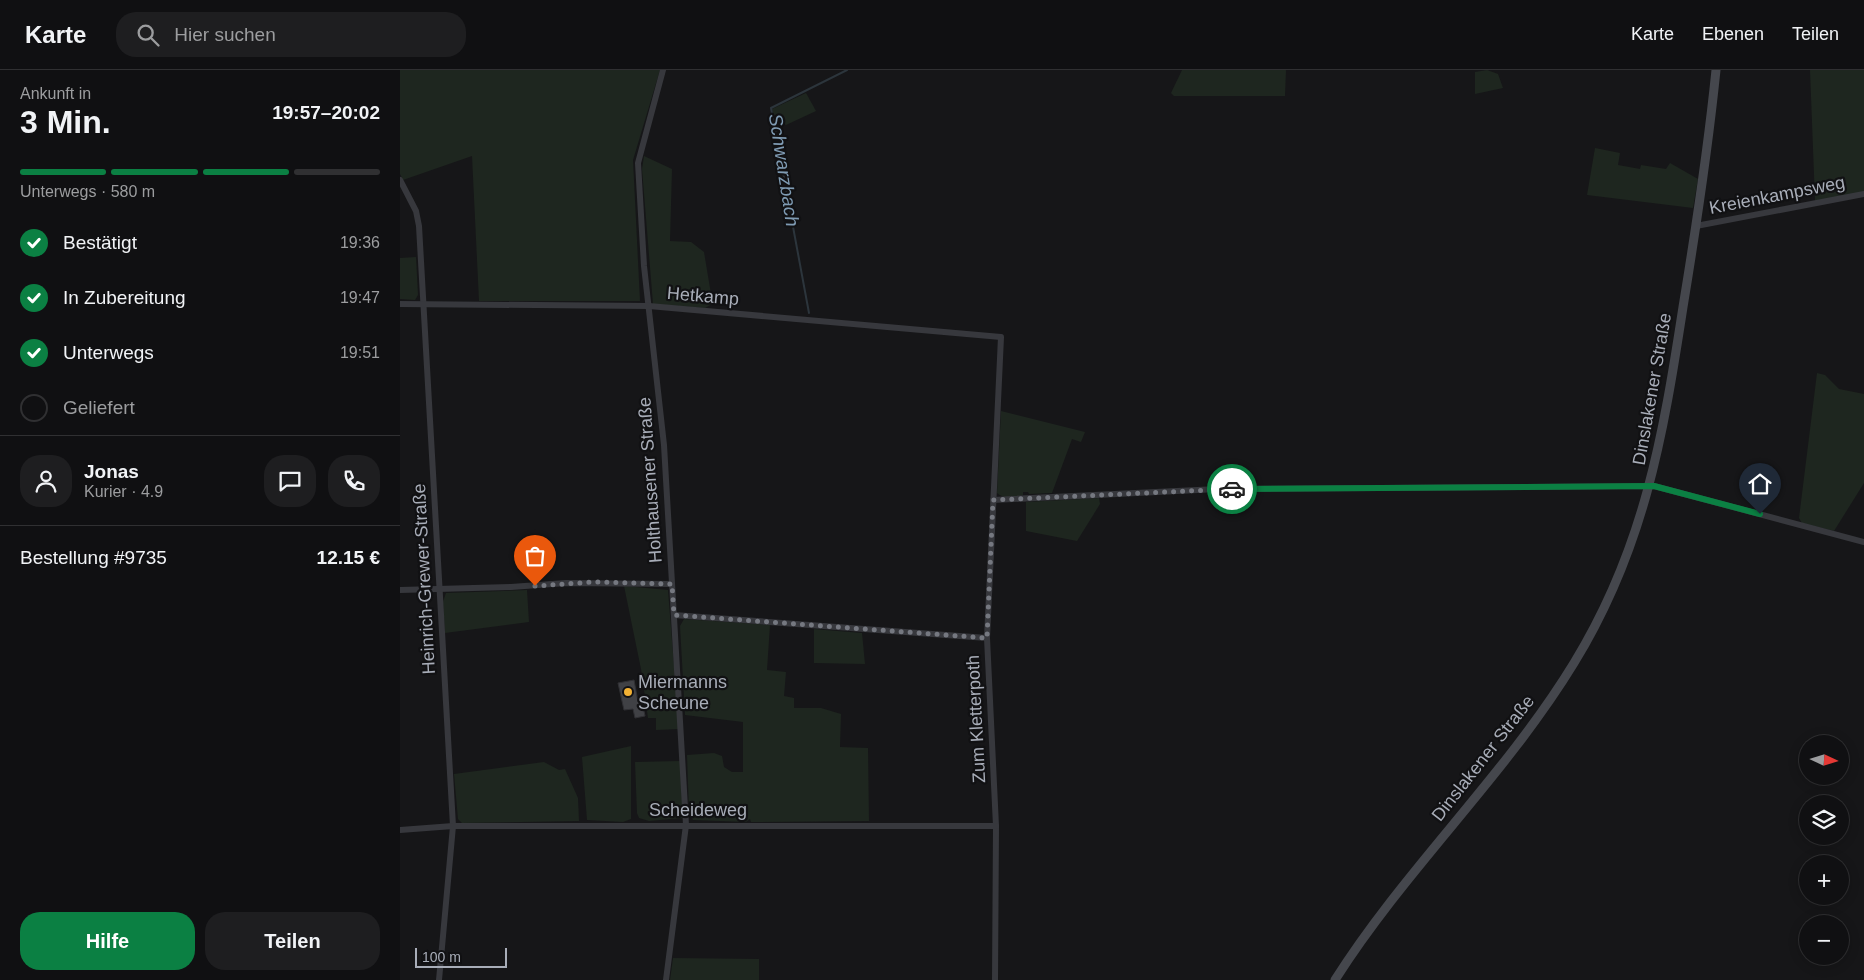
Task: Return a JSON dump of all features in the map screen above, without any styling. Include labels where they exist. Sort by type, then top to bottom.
[{"type":"main road","name":"Dinslakener Straße","points":[[1335,980],[1383,911],[1533,724],[1575,662],[1620,574],[1650,486],[1671,388],[1696,226],[1716,70]]},
{"type":"street","name":"Holthausener Straße","points":[[664,70],[638,163],[649,306],[664,445],[686,825],[666,980]]},
{"type":"street","name":"Heinrich-Grewer-Straße","points":[[400,180],[416,212],[419,226],[425,304],[453,826],[439,980]]},
{"type":"street","name":"Kreienkampsweg","points":[[1696,226],[1864,194]]},
{"type":"street","name":"Hetkamp","points":[[400,304],[649,306],[1002,337]]},
{"type":"street","name":"Zum Kletterpoth","points":[[995,980],[996,826],[987,638],[1002,337]]},
{"type":"street","points":[[993,500],[1218,489],[1650,486],[1864,542]]},
{"type":"street","points":[[400,590],[511,588],[566,583],[672,584]]},
{"type":"street","points":[[674,615],[987,638]]},
{"type":"street","name":"Scheideweg","points":[[400,830],[453,826],[996,826]]},
{"type":"shaded area","points":[[400,70],[660,70],[633,160],[640,301],[479,301],[472,156],[403,180],[400,174]]},
{"type":"shaded area","points":[[1182,70],[1286,70],[1285,96],[1174,96],[1171,93]]},
{"type":"shaded area","points":[[1487,70],[1498,74],[1503,88],[1475,94],[1475,72]]},
{"type":"shaded area","points":[[1810,70],[1864,70],[1864,192],[1815,201]]},
{"type":"shaded area","points":[[806,93],[816,111],[786,125],[774,116],[772,109]]},
{"type":"shaded area","points":[[1595,148],[1620,153],[1618,165],[1640,169],[1641,165],[1666,169],[1670,163],[1698,179],[1693,208],[1587,195]]},
{"type":"shaded area","points":[[644,156],[672,169],[670,241],[691,242],[704,252],[712,300],[712,304],[705,308],[653,304],[642,169]]},
{"type":"shaded area","points":[[416,257],[418,295],[415,300],[400,299],[400,258]]},
{"type":"shaded area","points":[[1817,373],[1825,375],[1839,389],[1864,394],[1864,483],[1834,531],[1802,523],[1799,518]]},
{"type":"shaded area","points":[[1001,411],[1085,432],[1081,442],[1072,439],[1052,493],[1029,494],[1028,492],[1023,492],[1023,495],[1009,497],[997,493]]},
{"type":"shaded area","points":[[1099,498],[1100,504],[1077,541],[1026,531],[1026,502]]},
{"type":"shaded area","points":[[624,586],[668,590],[679,729],[656,730],[656,718],[648,718],[641,669]]},
{"type":"shaded area","points":[[527,590],[529,622],[445,633],[443,602],[446,593]]},
{"type":"shaded area","points":[[684,619],[770,625],[767,670],[786,672],[784,696],[794,698],[794,708],[821,708],[841,714],[840,747],[868,748],[869,821],[751,822],[750,819],[746,822],[693,820],[689,812],[687,755],[714,753],[722,756],[724,767],[732,772],[743,772],[743,722],[685,715],[680,626]]},
{"type":"shaded area","points":[[814,629],[862,633],[865,664],[814,663]]},
{"type":"shaded area","points":[[631,746],[631,819],[623,822],[587,820],[582,757]]},
{"type":"shaded area","points":[[680,761],[683,818],[649,821],[639,818],[637,813],[635,762]]},
{"type":"shaded area","points":[[544,762],[559,770],[565,769],[578,798],[579,821],[462,823],[458,819],[454,774]]},
{"type":"shaded area","points":[[673,958],[759,959],[759,980],[670,980]]},
{"type":"building","name":"Miermanns Scheune","points":[[634,680],[638,702],[642,701],[645,716],[635,718],[633,709],[624,710],[618,683]]},
{"type":"waterway","name":"Schwarzbach","points":[[809,313],[771,108],[847,70]]},
{"type":"way so far","points":[[535,586],[593,582],[672,584],[674,615],[987,638],[993,500],[1232,489]]},
{"type":"place","name":"Miermanns Scheune","points":[[628,692]]},
{"type":"route","points":[[1232,489],[1654,486],[1760,514]]}]
